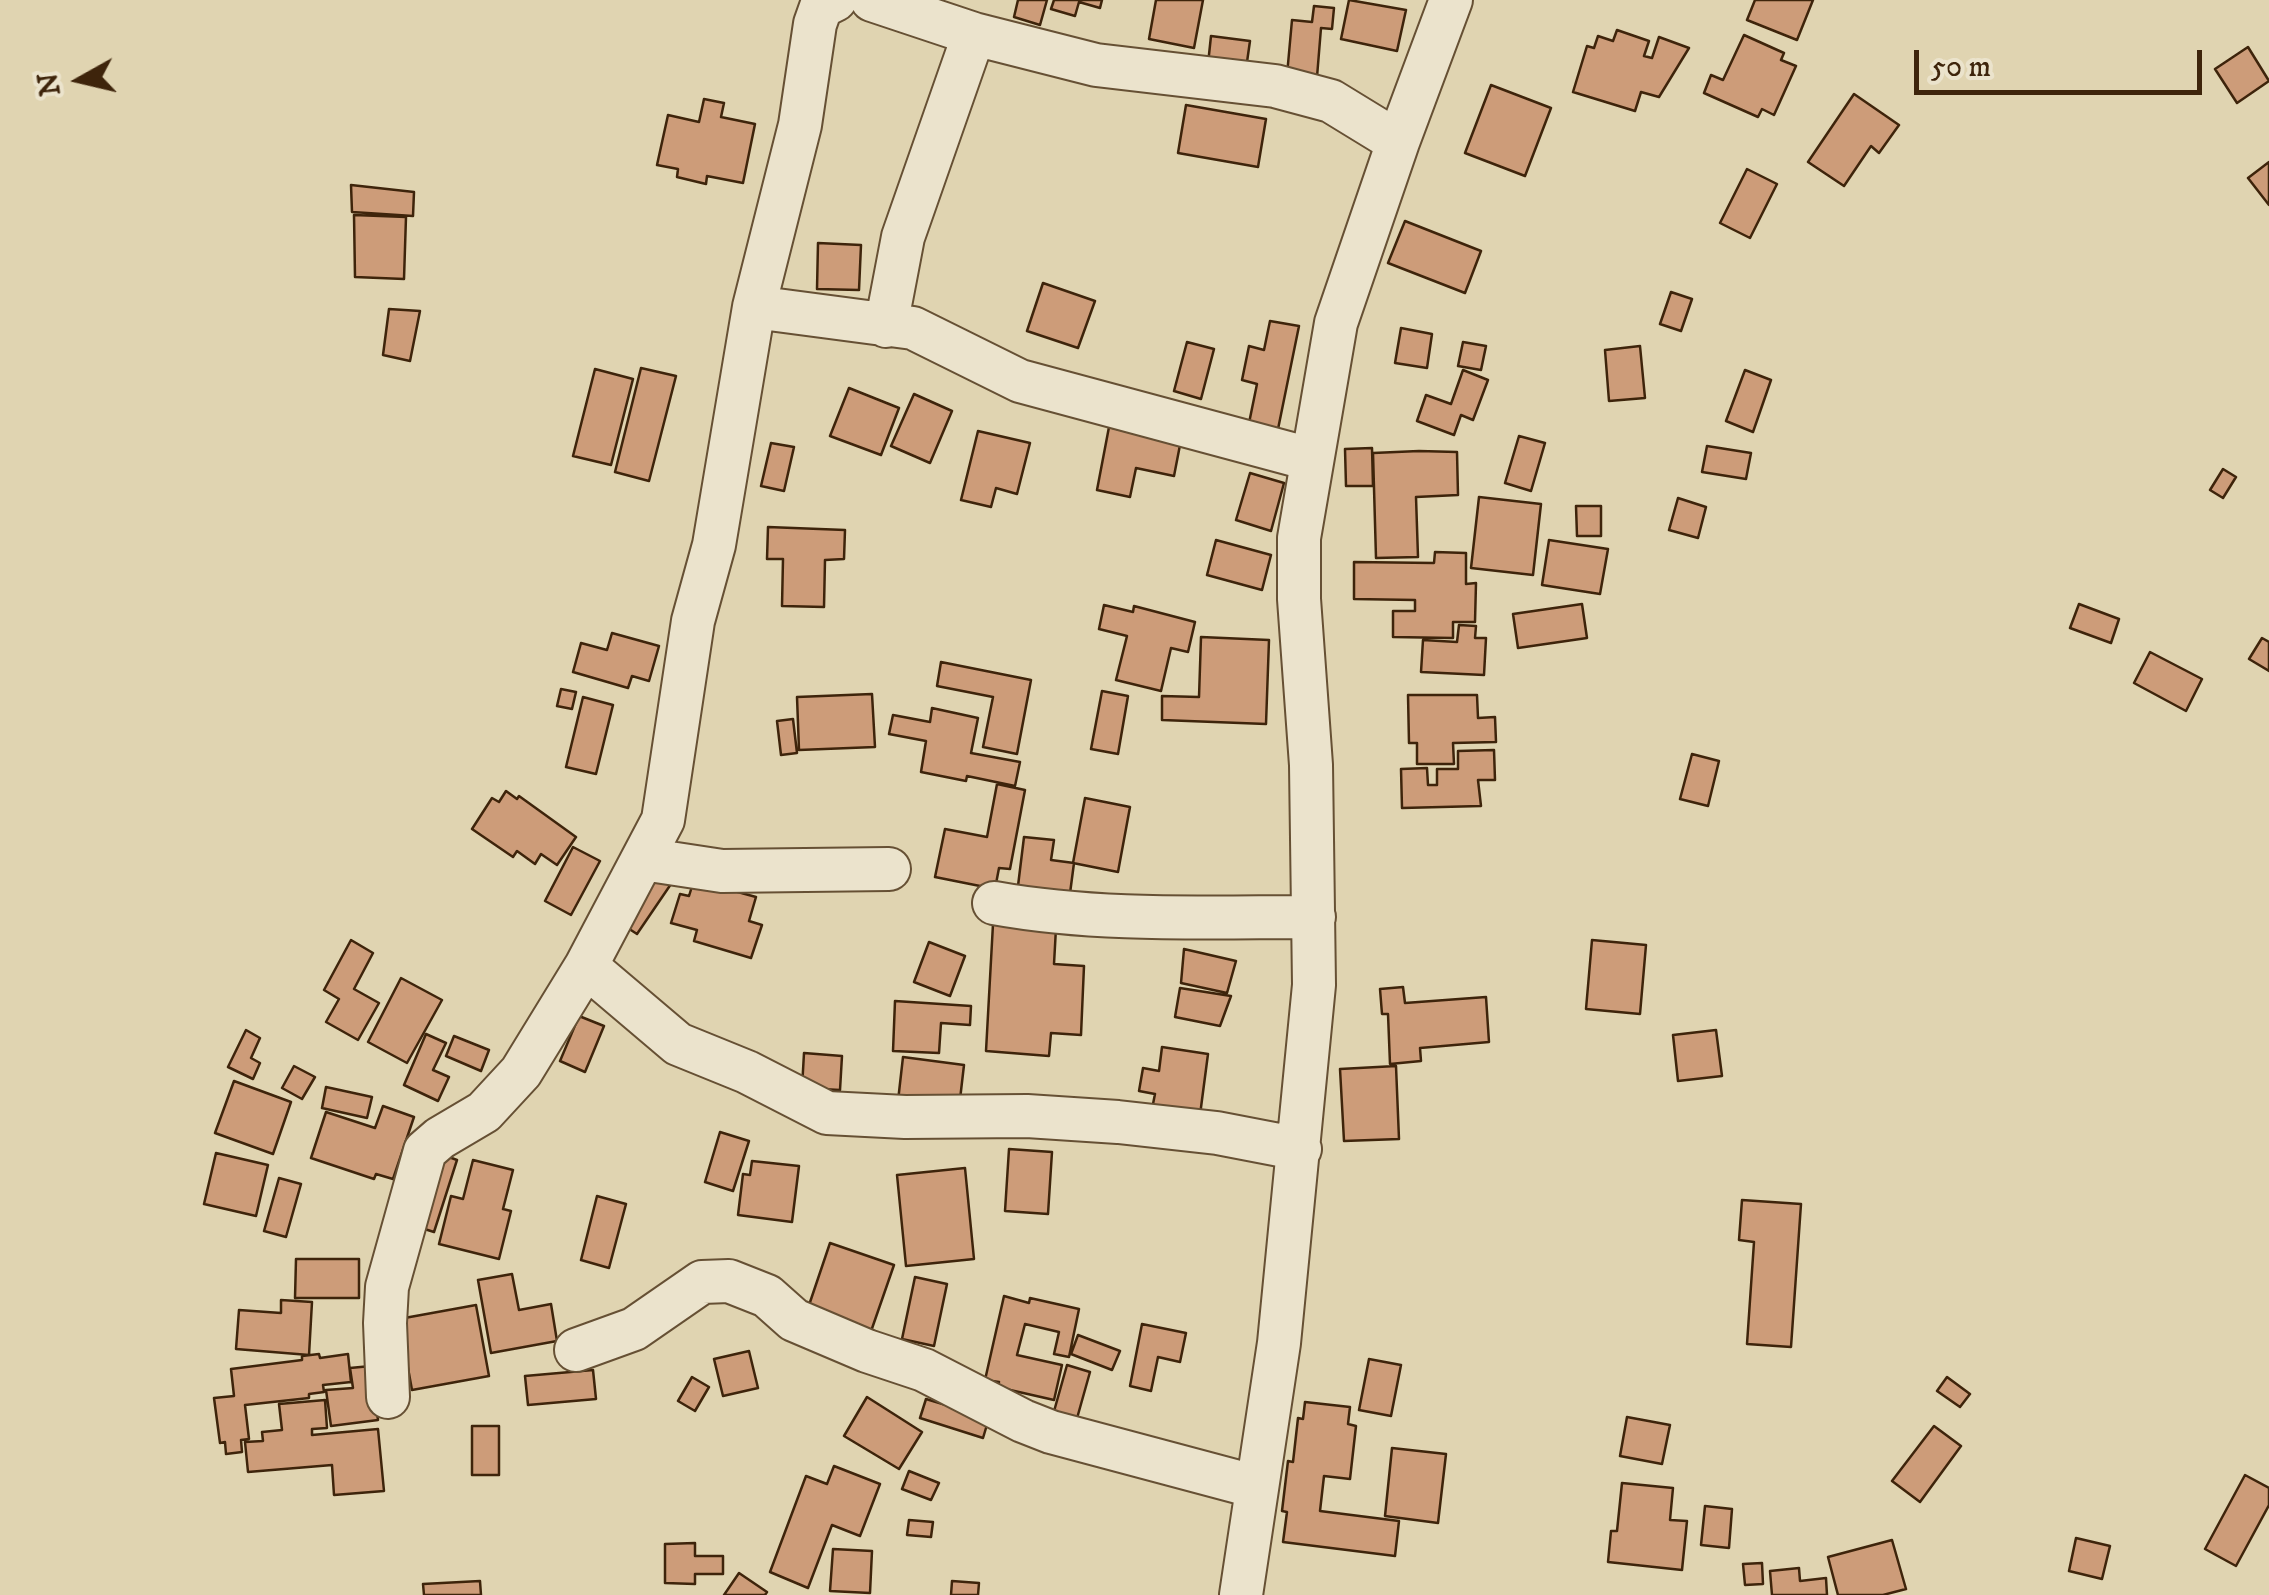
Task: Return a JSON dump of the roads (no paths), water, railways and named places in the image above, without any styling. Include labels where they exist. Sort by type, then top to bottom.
[{"type":"street","points":[[388,1397],[384,1323],[387,1287],[426,1151],[484,1112],[521,1072],[586,966],[659,828],[668,800],[681,688],[693,621],[714,545],[754,306],[800,125],[816,24],[822,7],[835,0]]},
{"type":"street","points":[[872,0],[974,34],[1096,65],[1294,91],[1349,110],[1398,142]]},
{"type":"street","points":[[1242,1595],[1278,1344],[1314,985],[1311,766],[1298,564],[1310,459],[1336,323],[1452,0]]},
{"type":"street","points":[[886,326],[903,237],[974,34]]},
{"type":"street","points":[[754,306],[913,328],[1020,381],[1310,459]]},
{"type":"street","points":[[643,859],[722,871],[889,870]]},
{"type":"street","points":[[994,902],[1062,912],[1157,917],[1314,916]]},
{"type":"street","points":[[586,966],[678,1044],[756,1076],[827,1113],[1027,1116],[1118,1122],[1218,1133],[1300,1149]]},
{"type":"street","points":[[576,1350],[644,1324],[702,1282],[729,1281],[768,1296],[794,1320],[924,1370],[1023,1422],[1258,1487]]}]
